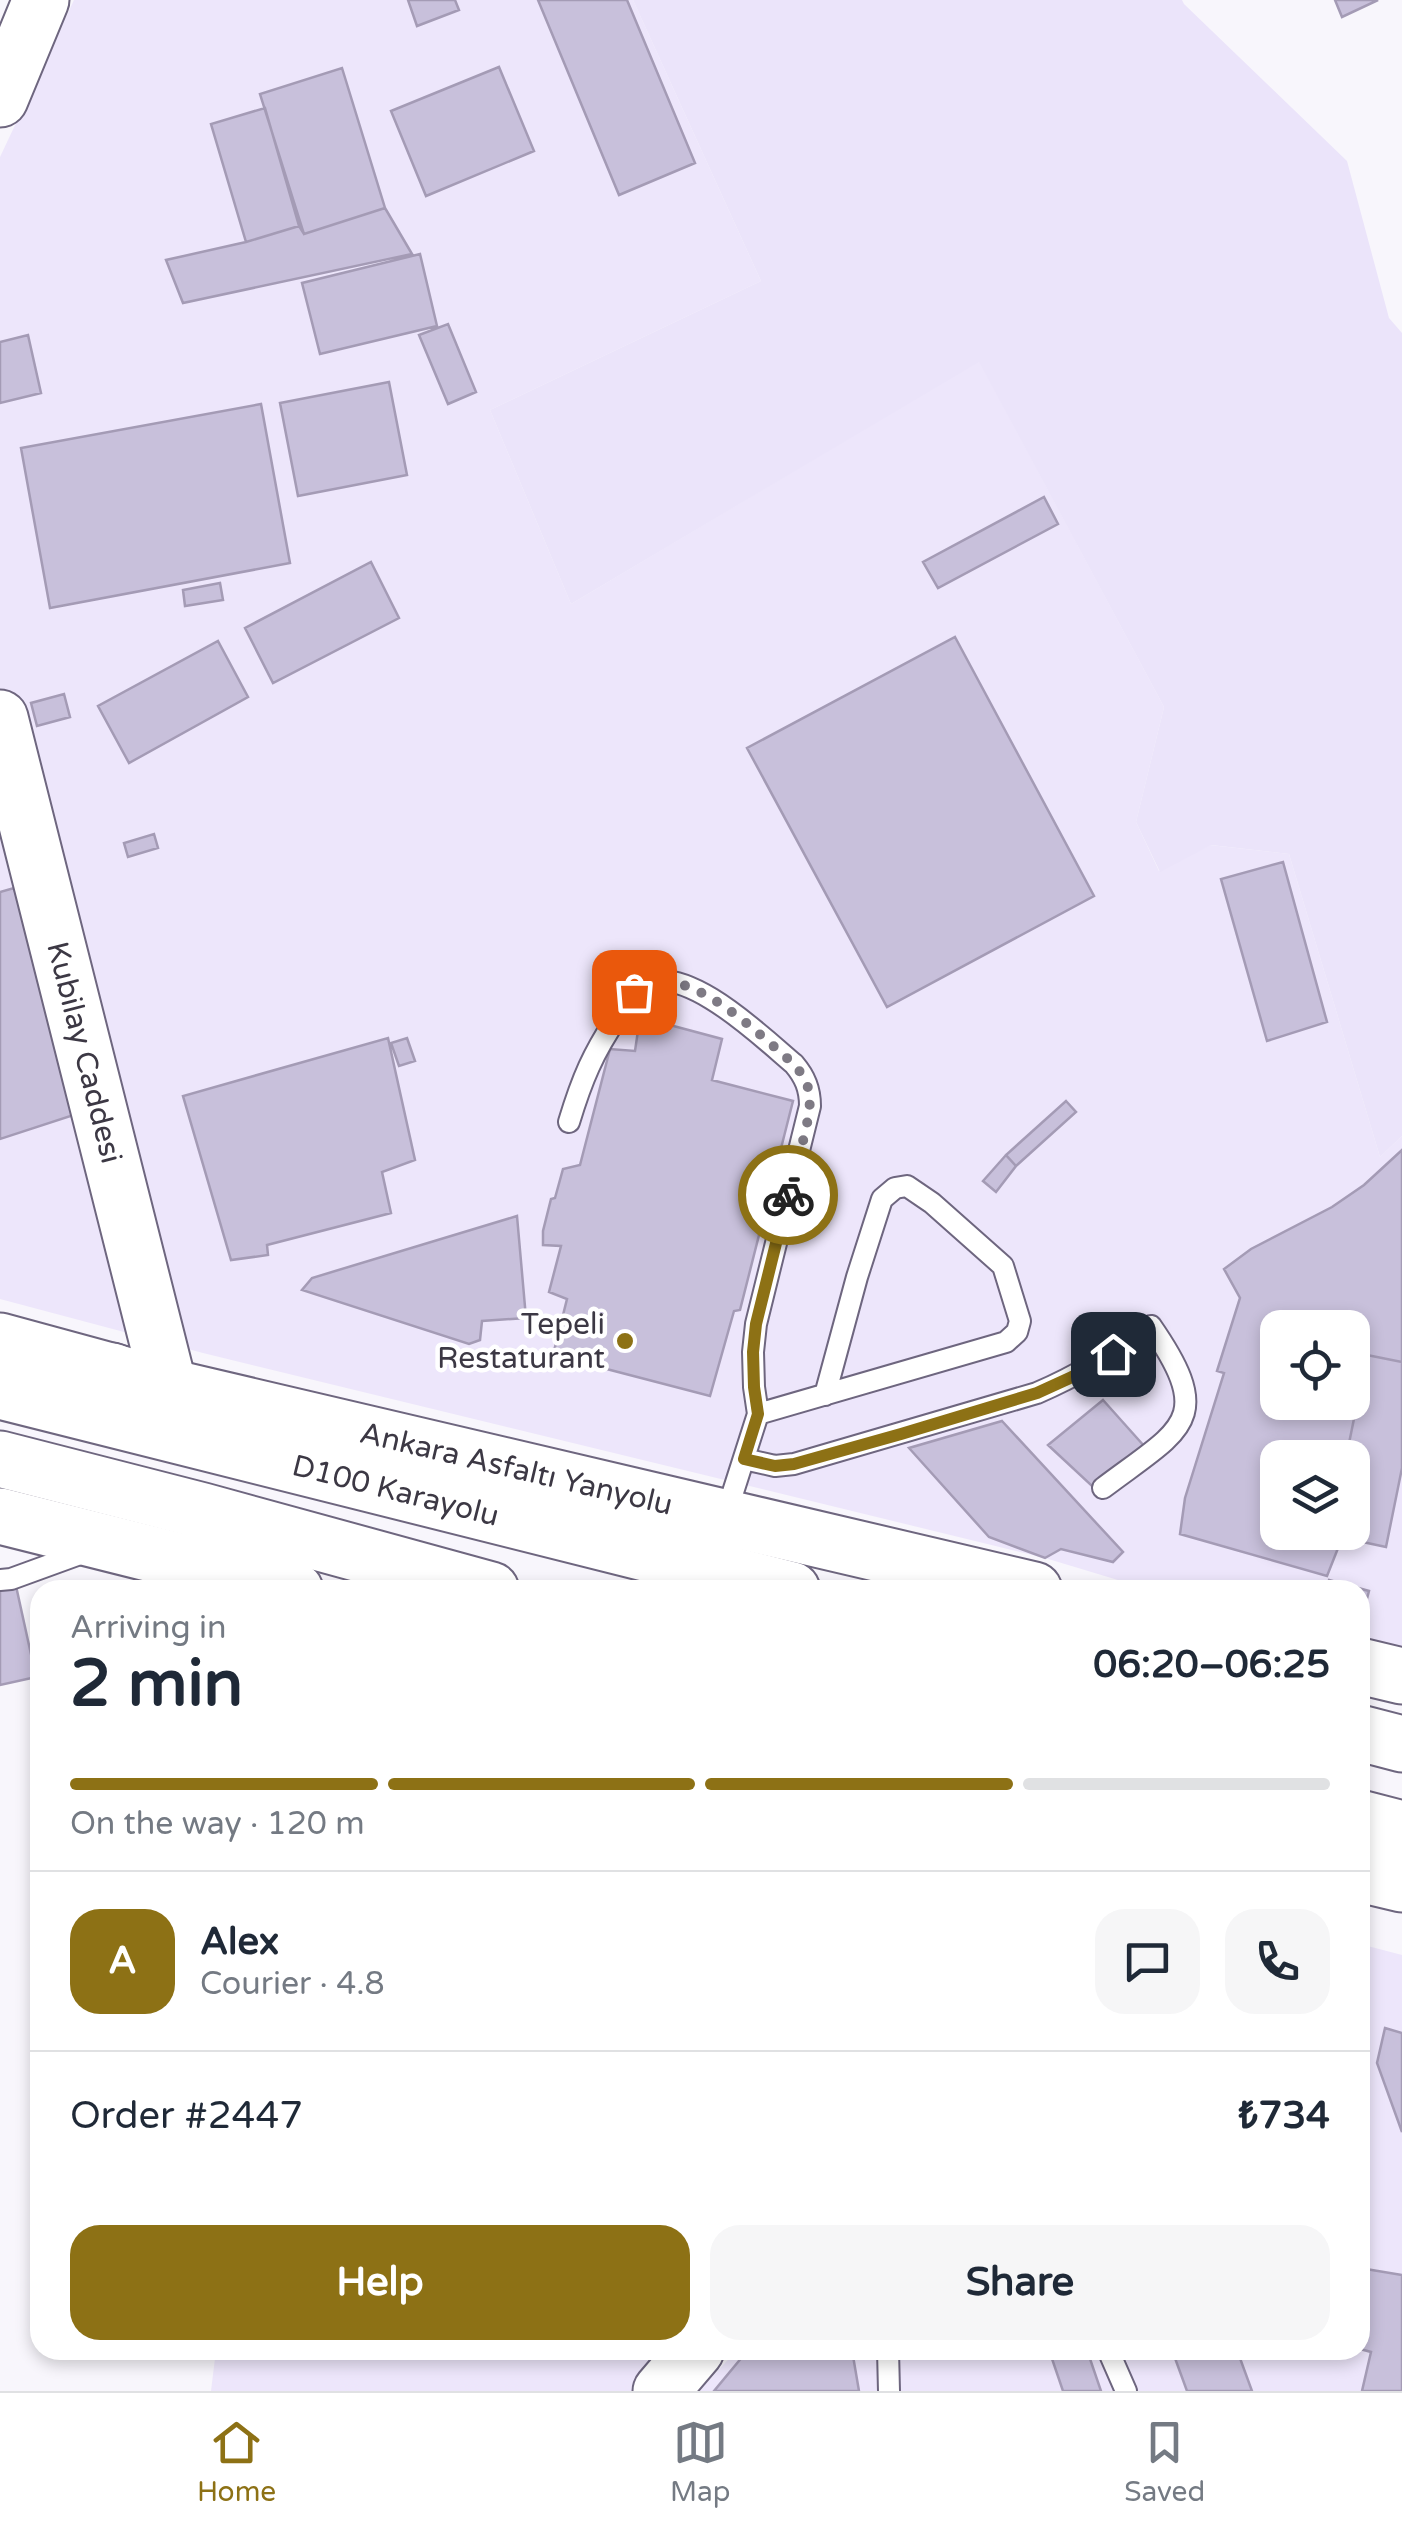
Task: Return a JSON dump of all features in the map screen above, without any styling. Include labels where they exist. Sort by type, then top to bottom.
[{"type":"main road","points":[[0,100],[40,0]]},
{"type":"main road","name":"Kubilay Caddesi","points":[[0,718],[169,1387]]},
{"type":"main road","name":"Ankara Asfaltı Yanyolu","points":[[0,1341],[169,1387],[991,1580]]},
{"type":"main road","points":[[112,1372],[409,1493]]},
{"type":"main road","name":"D100 Karayolu","points":[[0,1391],[753,1580]]},
{"type":"main road","points":[[0,1459],[455,1580]]},
{"type":"main road","points":[[0,1516],[257,1580]]},
{"type":"main road","points":[[1370,1668],[1402,1676]]},
{"type":"main road","points":[[1370,1736],[1402,1744]]},
{"type":"main road","points":[[1370,1821],[1402,1829]]},
{"type":"main road","points":[[1370,1876],[1402,1884]]},
{"type":"main road","points":[[661,2391],[687,2360]]},
{"type":"lane","points":[[569,1122],[595,1050],[634,992],[651,982],[691,988],[713,998],[794,1064],[809,1089],[810,1106],[756,1324],[753,1352],[758,1414],[725,1518]]},
{"type":"lane","points":[[758,1414],[825,1395],[1006,1342],[1020,1327],[1003,1266],[907,1186],[895,1188],[882,1199],[825,1395]]},
{"type":"lane","points":[[744,1459],[775,1466],[794,1464],[1037,1393],[1113,1354],[1151,1326],[1186,1389],[1183,1419],[1176,1433],[1103,1488]]},
{"type":"lane","points":[[0,1580],[111,1542]]},
{"type":"lane","points":[[888,2360],[889,2391]]},
{"type":"lane","points":[[1112,2360],[1126,2391]]},
{"type":"shaded area","points":[[74,0],[633,0],[761,281],[490,410],[571,604],[979,361],[1164,707],[1136,822],[1159,871],[1210,845],[1289,854],[1380,1157],[1402,1136],[1402,1665],[1370,1655],[1370,1580],[1118,1580],[1045,1558],[203,1353],[0,1299],[0,157]]},
{"type":"shaded area","points":[[633,0],[1182,0],[1347,161],[1389,318],[1402,333],[1402,1136],[1380,1157],[1289,854],[1211,845],[1160,872],[1136,822],[1164,707],[979,362],[571,604],[490,410],[761,281]]},
{"type":"shaded area","points":[[1370,1947],[1402,1955],[1402,2391],[699,2391],[728,2360],[1370,2360]]},
{"type":"shaded area","points":[[215,2360],[663,2360],[638,2391],[211,2391]]},
{"type":"building","points":[[408,0],[455,0],[459,10],[417,26]]},
{"type":"building","points":[[538,0],[627,0],[695,163],[619,195]]},
{"type":"building","points":[[1335,0],[1378,0],[1342,17]]},
{"type":"building","points":[[499,67],[534,151],[426,196],[391,111]]},
{"type":"building","points":[[342,68],[385,208],[304,234],[260,94]]},
{"type":"building","points":[[265,108],[299,226],[246,242],[211,124]]},
{"type":"building","points":[[385,208],[412,254],[183,303],[166,260],[299,226],[304,234]]},
{"type":"building","points":[[420,254],[437,326],[320,354],[302,283]]},
{"type":"building","points":[[448,324],[476,392],[448,404],[419,335]]},
{"type":"building","points":[[28,335],[41,393],[0,403],[0,342]]},
{"type":"building","points":[[389,382],[407,475],[298,496],[280,403]]},
{"type":"building","points":[[261,404],[290,563],[50,608],[21,448]]},
{"type":"building","points":[[1044,497],[1058,524],[938,588],[923,562]]},
{"type":"building","points":[[371,562],[399,618],[273,683],[245,628]]},
{"type":"building","points":[[220,583],[223,600],[185,606],[183,590]]},
{"type":"building","points":[[955,637],[1094,896],[887,1007],[747,748]]},
{"type":"building","points":[[218,641],[248,697],[129,763],[98,706]]},
{"type":"building","points":[[64,694],[70,717],[37,726],[31,703]]},
{"type":"building","points":[[154,834],[158,848],[128,857],[124,843]]},
{"type":"building","points":[[1283,862],[1327,1022],[1267,1041],[1221,879]]},
{"type":"building","points":[[14,888],[86,1111],[0,1139],[0,892]]},
{"type":"building","points":[[640,1017],[722,1039],[712,1080],[793,1101],[740,1310],[734,1311],[710,1396],[553,1355],[567,1299],[549,1292],[561,1246],[543,1245],[551,1199],[555,1198],[563,1169],[580,1165],[610,1049],[635,1051]]},
{"type":"building","points":[[388,1038],[415,1160],[382,1172],[391,1213],[267,1245],[268,1255],[231,1260],[183,1096]]},
{"type":"building","points":[[407,1038],[415,1061],[399,1066],[391,1043]]},
{"type":"building","points":[[1066,1101],[1076,1112],[1016,1166],[1006,1155]]},
{"type":"building","points":[[1402,1150],[1402,1362],[1370,1356],[1370,1310],[1260,1310],[1260,1420],[1354,1420],[1350,1440],[1260,1440],[1260,1550],[1337,1550],[1327,1576],[1180,1534],[1185,1498],[1224,1373],[1217,1371],[1240,1298],[1224,1269],[1251,1249],[1332,1207],[1364,1185]]},
{"type":"building","points":[[1006,1155],[1016,1166],[996,1192],[983,1181]]},
{"type":"building","points":[[517,1216],[526,1318],[482,1321],[480,1340],[469,1344],[302,1290],[312,1278]]},
{"type":"building","points":[[1370,1356],[1402,1362],[1402,1468],[1386,1547],[1370,1544],[1370,1440],[1350,1440],[1354,1420],[1370,1420]]},
{"type":"building","points":[[1103,1400],[1145,1447],[1092,1486],[1048,1445]]},
{"type":"building","points":[[1002,1421],[1123,1552],[1113,1562],[1061,1549],[1045,1558],[989,1537],[909,1448]]},
{"type":"building","points":[[16,1586],[30,1650],[30,1678],[0,1685],[0,1589]]},
{"type":"building","points":[[1385,2028],[1402,2033],[1402,2132],[1377,2063]]},
{"type":"building","points":[[1370,2270],[1402,2275],[1402,2391],[1362,2391],[1371,2352]]},
{"type":"building","points":[[740,2360],[854,2360],[859,2391],[714,2391]]},
{"type":"building","points":[[1052,2360],[1090,2360],[1101,2391],[1063,2391]]},
{"type":"building","points":[[1176,2360],[1241,2360],[1252,2391],[1187,2391]]},
{"type":"way so far","points":[[634,992],[661,981],[713,998],[803,1075],[810,1106],[788,1195]]},
{"type":"place","name":"Tepeli Restaturant","points":[[625,1341]]},
{"type":"route","points":[[788,1195],[756,1324],[753,1352],[758,1414],[744,1459],[775,1466],[794,1464],[901,1434],[1037,1393],[1113,1354]]}]
